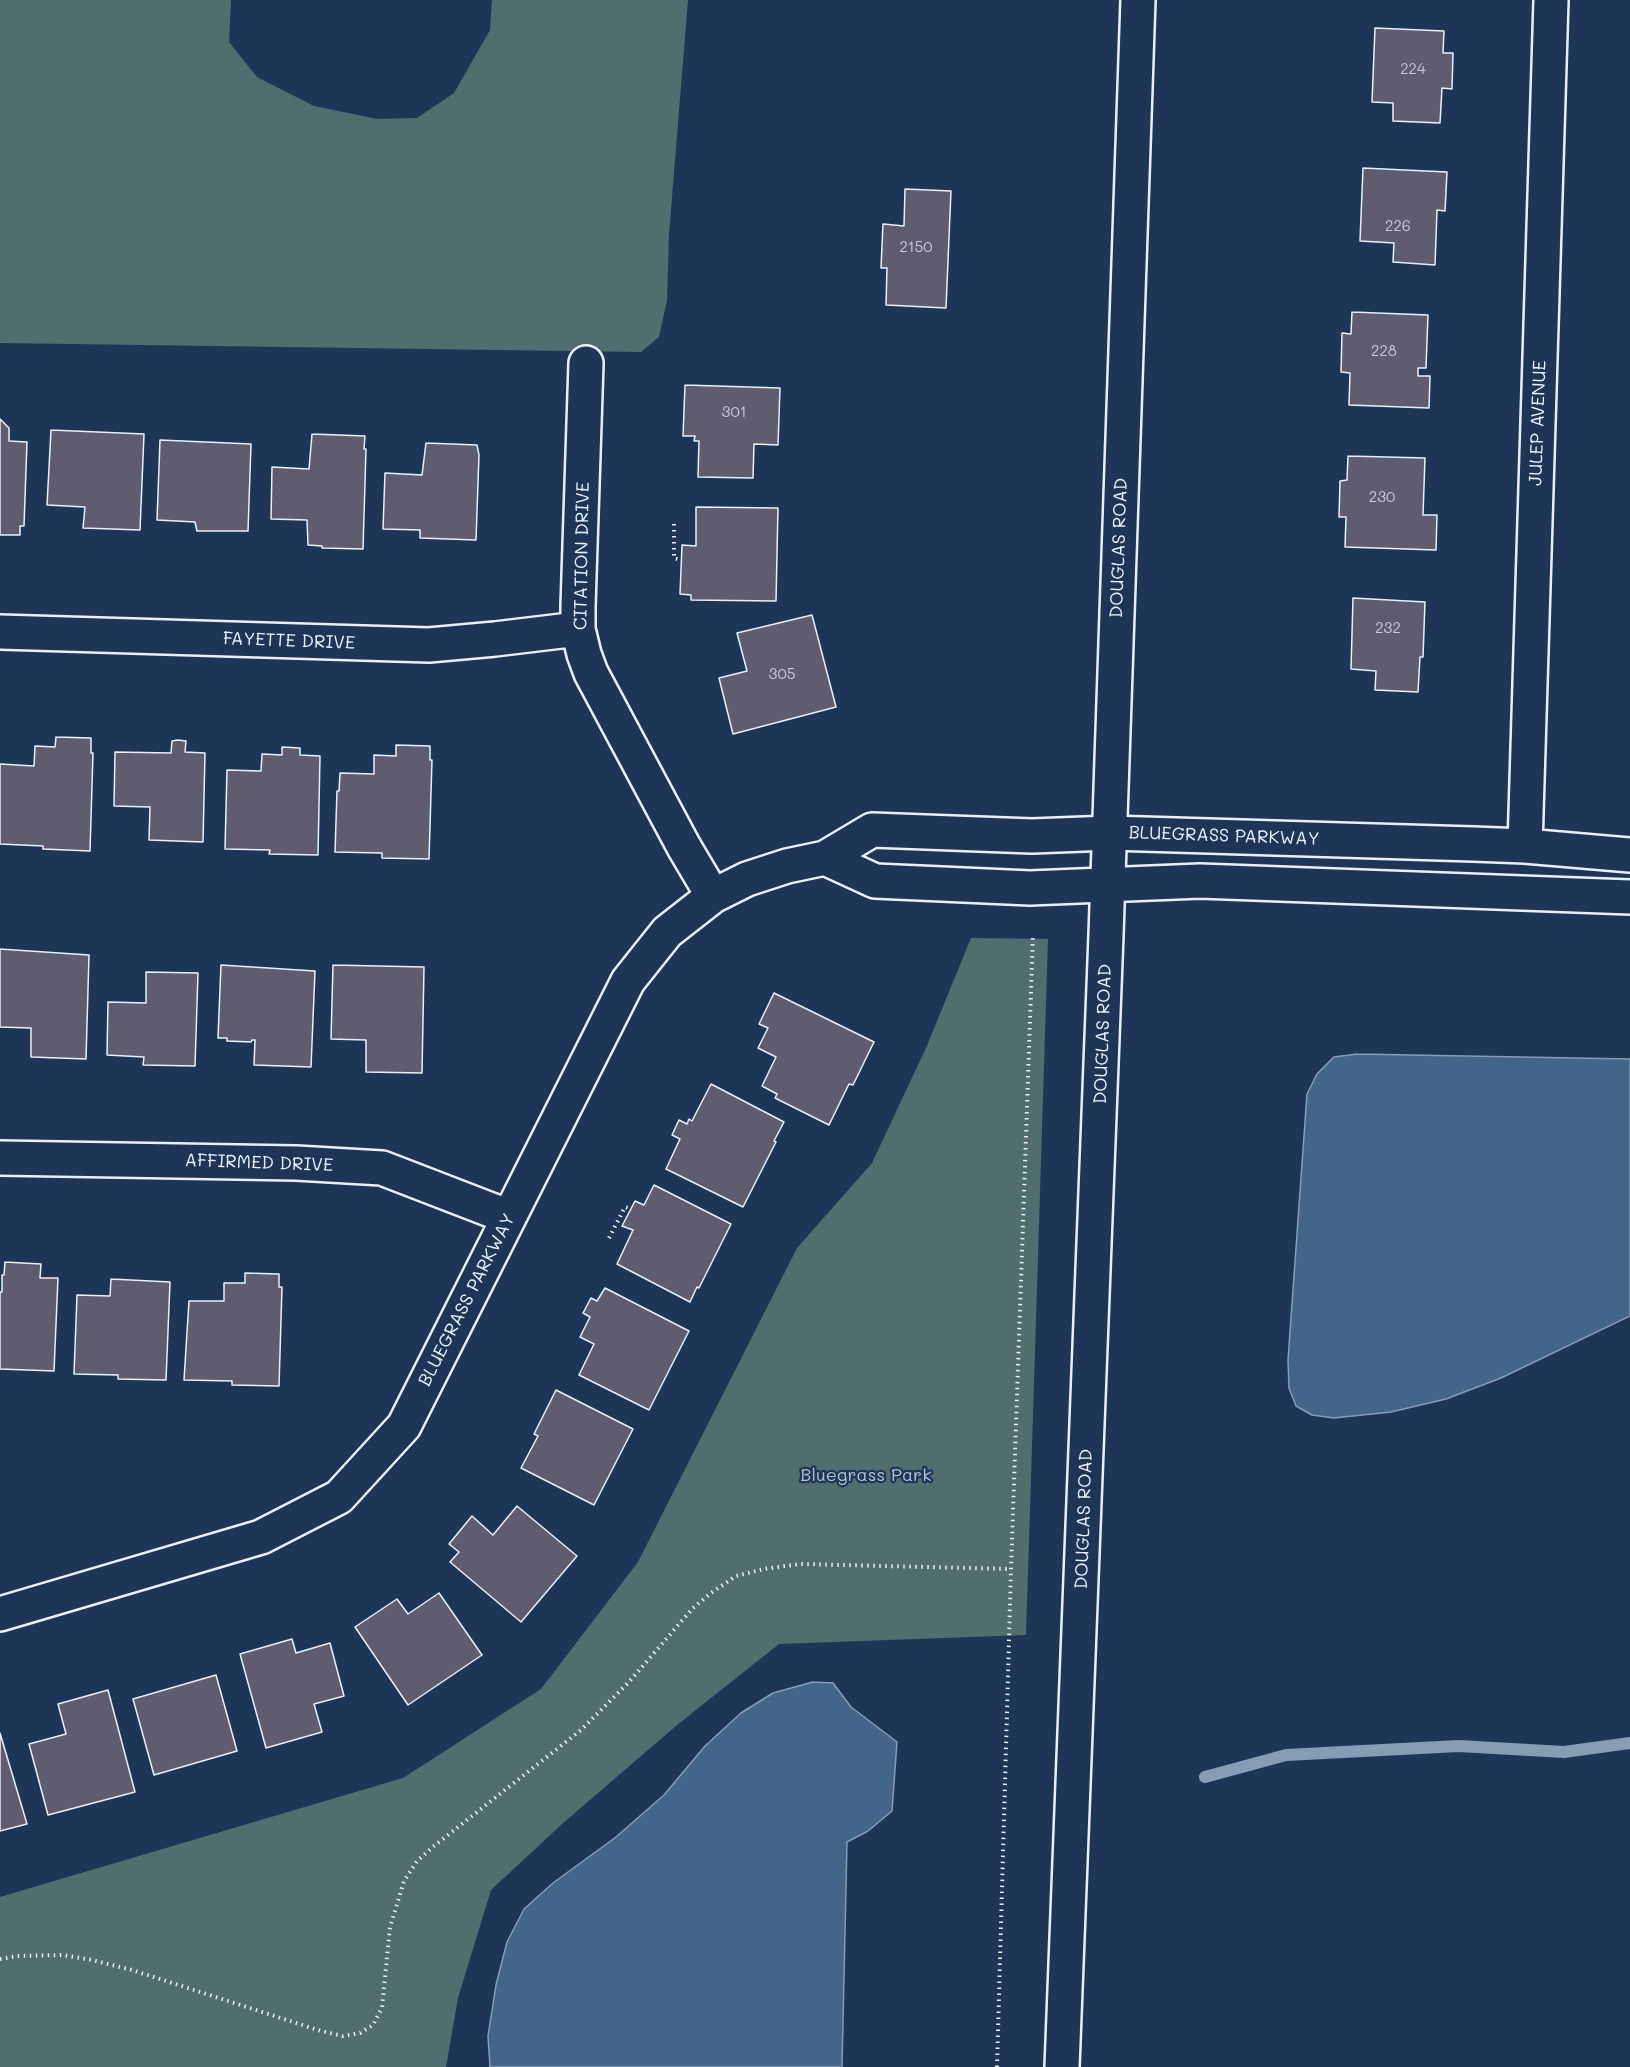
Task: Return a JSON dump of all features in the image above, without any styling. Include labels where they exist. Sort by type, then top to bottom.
[{"type":"street","name":"DOUGLAS ROAD","points":[[1062,2067],[1110,832],[1138,0]]},
{"type":"street","name":"JULEP AVENUE","points":[[1525,846],[1551,0]]},
{"type":"street","name":"CITATION DRIVE","points":[[586,363],[578,629],[591,673],[684,847],[714,896]]},
{"type":"street","name":"FAYETTE DRIVE","points":[[0,632],[429,645],[578,629]]},
{"type":"street","name":"BLUEGRASS PARKWAY","points":[[0,1614],[261,1537],[339,1497],[404,1426],[628,981],[667,932],[714,896],[747,879],[787,866],[825,858],[872,830],[1032,836],[1110,832],[1525,846],[1630,855]]},
{"type":"street","points":[[825,858],[875,881],[1030,888],[1200,880],[1630,897]]},
{"type":"street","name":"AFFIRMED DRIVE","points":[[0,1158],[296,1163],[382,1168],[509,1217]]},
{"type":"path","points":[[674,524],[674,558],[681,560]]},
{"type":"path","points":[[997,2067],[1011,1569],[1033,934]]},
{"type":"path","points":[[609,1238],[625,1207],[631,1209]]},
{"type":"path","points":[[0,1959],[17,1956],[63,1955],[92,1960],[132,1970],[321,2031],[343,2036],[360,2033],[373,2025],[382,2008],[390,1927],[404,1881],[417,1862],[434,1846],[581,1730],[629,1682],[693,1608],[711,1593],[736,1576],[800,1564],[1011,1569]]},
{"type":"green space","points":[[0,0],[231,0],[229,42],[257,77],[314,106],[377,119],[417,118],[454,93],[490,30],[492,0],[688,0],[669,234],[667,300],[659,337],[641,352],[0,343]]},
{"type":"green space","name":"Bluegrass Park","points":[[971,938],[1048,939],[1026,1635],[779,1644],[677,1725],[562,1824],[491,1890],[458,1998],[446,2067],[0,2067],[0,1897],[403,1778],[541,1689],[638,1562],[797,1248],[872,1163],[926,1048]]},
{"type":"water","points":[[1357,1054],[1630,1059],[1630,1316],[1501,1378],[1446,1399],[1391,1412],[1334,1418],[1312,1415],[1296,1406],[1289,1388],[1288,1360],[1307,1094],[1317,1074],[1334,1057]]},
{"type":"water","points":[[813,1682],[833,1683],[851,1707],[897,1742],[892,1811],[868,1831],[847,1842],[842,2067],[490,2067],[488,2036],[496,1985],[507,1942],[524,1909],[553,1883],[616,1837],[664,1795],[705,1746],[741,1713],[773,1693]]},
{"type":"building","points":[[1375,28],[1444,31],[1443,53],[1453,53],[1452,89],[1442,88],[1440,123],[1393,121],[1393,103],[1372,102]]},
{"type":"building","points":[[1363,168],[1447,172],[1445,211],[1437,210],[1435,265],[1393,262],[1394,243],[1360,241]]},
{"type":"building","points":[[905,189],[951,191],[946,308],[886,305],[887,268],[881,268],[883,224],[904,226]]},
{"type":"building","points":[[1352,312],[1428,315],[1426,368],[1418,368],[1418,376],[1430,376],[1429,408],[1349,405],[1350,373],[1341,372],[1342,333],[1351,334]]},
{"type":"building","points":[[685,385],[780,388],[778,445],[754,444],[753,478],[698,477],[699,441],[694,441],[695,436],[683,436]]},
{"type":"building","points":[[0,419],[9,428],[9,441],[27,442],[24,526],[20,526],[20,535],[0,535]]},
{"type":"building","points":[[51,430],[144,434],[140,530],[83,528],[85,507],[47,505]]},
{"type":"building","points":[[312,434],[365,436],[363,549],[322,548],[322,546],[308,545],[307,520],[271,519],[272,467],[309,469]]},
{"type":"building","points":[[160,440],[251,444],[248,531],[197,531],[195,522],[157,520]]},
{"type":"building","points":[[426,443],[477,445],[479,455],[476,540],[420,538],[420,530],[383,529],[385,473],[422,475]]},
{"type":"building","points":[[1348,456],[1425,458],[1423,515],[1437,515],[1436,550],[1345,547],[1346,517],[1339,517],[1340,481],[1347,480]]},
{"type":"building","points":[[696,507],[778,508],[776,601],[691,600],[691,595],[680,594],[682,545],[696,546]]},
{"type":"building","points":[[1353,598],[1425,602],[1423,657],[1420,657],[1418,692],[1375,690],[1376,671],[1351,669]]},
{"type":"building","points":[[812,615],[836,707],[733,734],[719,678],[747,671],[737,633]]},
{"type":"building","points":[[56,737],[91,738],[91,753],[93,753],[90,851],[0,844],[0,764],[34,766],[35,746],[55,747]]},
{"type":"building","points":[[172,741],[186,741],[185,752],[205,753],[203,842],[149,840],[150,807],[114,806],[115,752],[171,753]]},
{"type":"building","points":[[396,745],[430,746],[430,760],[432,760],[429,859],[382,858],[382,853],[335,852],[337,791],[339,791],[340,773],[374,774],[374,755],[396,756]]},
{"type":"building","points":[[282,747],[300,748],[300,755],[320,756],[318,855],[269,854],[270,850],[225,849],[227,770],[261,771],[262,754],[282,755]]},
{"type":"building","points":[[0,949],[89,955],[86,1059],[31,1057],[31,1028],[0,1027]]},
{"type":"building","points":[[221,965],[315,971],[311,1067],[254,1065],[255,1040],[251,1042],[227,1041],[227,1038],[218,1038]]},
{"type":"building","points":[[333,965],[424,967],[422,1073],[366,1072],[366,1040],[331,1039]]},
{"type":"building","points":[[146,972],[198,973],[195,1066],[143,1065],[144,1057],[107,1055],[108,1002],[146,1003]]},
{"type":"building","points":[[774,993],[874,1042],[853,1085],[849,1084],[829,1125],[775,1098],[777,1094],[762,1086],[776,1057],[758,1048],[768,1028],[759,1024]]},
{"type":"building","points":[[711,1084],[784,1122],[743,1207],[666,1169],[680,1139],[672,1135],[679,1120],[687,1124],[689,1119],[692,1121]]},
{"type":"building","points":[[654,1185],[731,1224],[690,1302],[617,1264],[633,1230],[622,1226],[635,1201],[644,1205]]},
{"type":"building","points":[[5,1262],[41,1264],[40,1278],[58,1278],[54,1371],[0,1369],[0,1292],[2,1292]]},
{"type":"building","points":[[245,1273],[279,1274],[279,1287],[282,1287],[279,1386],[232,1385],[232,1381],[184,1380],[189,1301],[224,1301],[224,1283],[245,1283]]},
{"type":"building","points":[[111,1279],[170,1282],[166,1380],[118,1379],[118,1375],[74,1374],[77,1295],[110,1296]]},
{"type":"building","points":[[605,1288],[689,1331],[649,1410],[579,1375],[594,1344],[580,1337],[590,1317],[583,1313],[591,1298],[597,1301]]},
{"type":"building","points":[[556,1390],[633,1429],[594,1505],[521,1468],[538,1436],[534,1434]]},
{"type":"building","points":[[517,1506],[577,1556],[521,1622],[450,1562],[459,1552],[449,1544],[472,1516],[493,1535]]},
{"type":"building","points":[[439,1593],[482,1655],[408,1705],[355,1627],[397,1599],[408,1614]]},
{"type":"building","points":[[292,1639],[296,1653],[330,1643],[344,1696],[314,1704],[322,1732],[266,1748],[240,1654]]},
{"type":"building","points":[[216,1675],[237,1751],[154,1775],[133,1699]]},
{"type":"building","points":[[108,1690],[135,1792],[48,1815],[29,1744],[66,1734],[58,1704]]},
{"type":"building","points":[[0,1733],[27,1824],[0,1831]]},
{"type":"waterway","points":[[1205,1777],[1286,1755],[1459,1746],[1564,1752],[1630,1743]]}]
